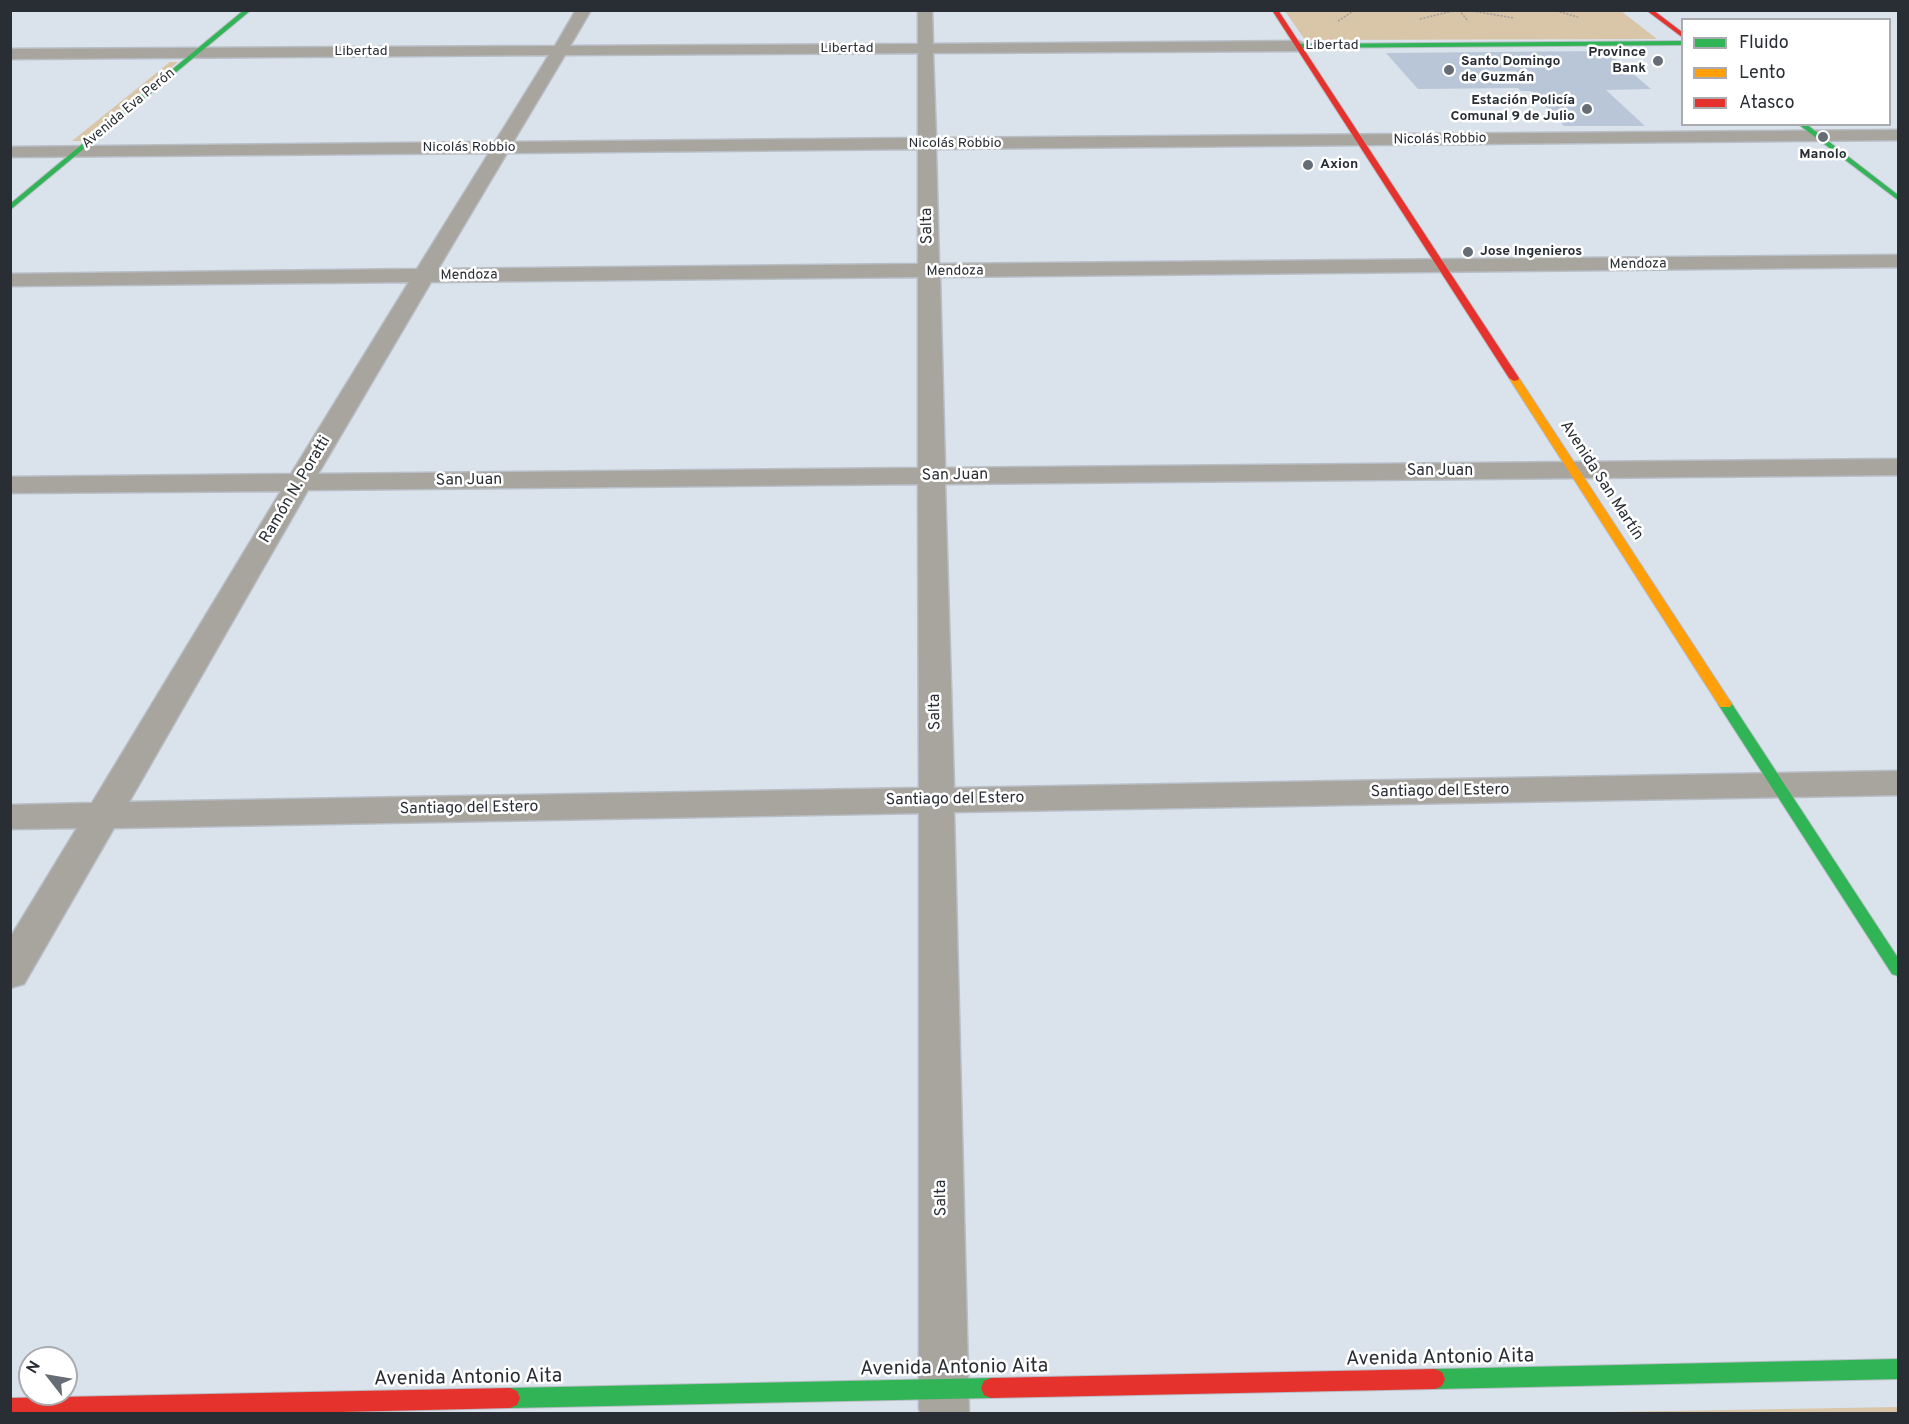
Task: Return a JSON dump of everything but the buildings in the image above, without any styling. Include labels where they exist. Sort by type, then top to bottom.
[{"type":"main road","name":"Avenida Eva Perón","points":[[156,67],[226,10]]},
{"type":"main road","name":"Avenida Eva Perón","points":[[10,208],[73,145],[197,53],[248,10]]},
{"type":"main road","name":"Avenida San Martín","points":[[1275,10],[1899,970]]},
{"type":"main road","points":[[1649,10],[1681,34]]},
{"type":"main road","name":"Libertad","points":[[1299,46],[1681,43]]},
{"type":"main road","points":[[1804,126],[1899,198]]},
{"type":"main road","points":[[35,165],[51,152]]},
{"type":"main road","name":"Avenida Antonio Aita","points":[[10,1408],[945,1401],[1899,1369]]},
{"type":"street","name":"Ramón N. Poratti","points":[[10,973],[299,483],[426,277],[584,10]]},
{"type":"street","name":"Salta","points":[[925,10],[945,1401]]},
{"type":"street","name":"Libertad","points":[[10,54],[1299,46]]},
{"type":"street","name":"Nicolás Robbio","points":[[10,152],[51,152],[73,145],[502,148],[1899,135]]},
{"type":"street","name":"Mendoza","points":[[10,280],[1899,261]]},
{"type":"street","name":"San Juan","points":[[10,485],[1899,467]]},
{"type":"street","name":"Santiago del Estero","points":[[10,817],[1899,783]]},
{"type":"shaded area","points":[[1285,11],[1621,11],[1657,39],[1305,40]]},
{"type":"shaded area","points":[[170,62],[178,62],[81,141],[72,141]]},
{"type":"shaded area","points":[[1898,1407],[1898,1414],[1552,1413]]},
{"type":"traffic: fast","points":[[10,208],[248,10]]},
{"type":"traffic: fast","points":[[1299,46],[1681,43]]},
{"type":"traffic: fast","points":[[1804,126],[1898,198]]},
{"type":"traffic: fast","points":[[1725,704],[1898,970]]},
{"type":"traffic: fast","points":[[1435,1379],[1898,1369]]},
{"type":"traffic: fast","points":[[510,1398],[991,1388]]},
{"type":"traffic: slow","points":[[1514,378],[1725,704]]},
{"type":"traffic: jam","points":[[1275,10],[1514,378]]},
{"type":"traffic: jam","points":[[1649,10],[1681,34]]},
{"type":"traffic: jam","points":[[991,1388],[1435,1379]]},
{"type":"traffic: jam","points":[[10,1408],[510,1398]]},
{"type":"place","name":"Province Bank","points":[[1658,61]]},
{"type":"place","name":"Santo Domingo de Guzmán","points":[[1449,70]]},
{"type":"place","name":"Estación Policía Comunal 9 de Julio","points":[[1587,109]]},
{"type":"place","name":"Manolo","points":[[1823,137]]},
{"type":"place","name":"Axion","points":[[1308,165]]},
{"type":"place","name":"Jose Ingenieros","points":[[1468,252]]}]
